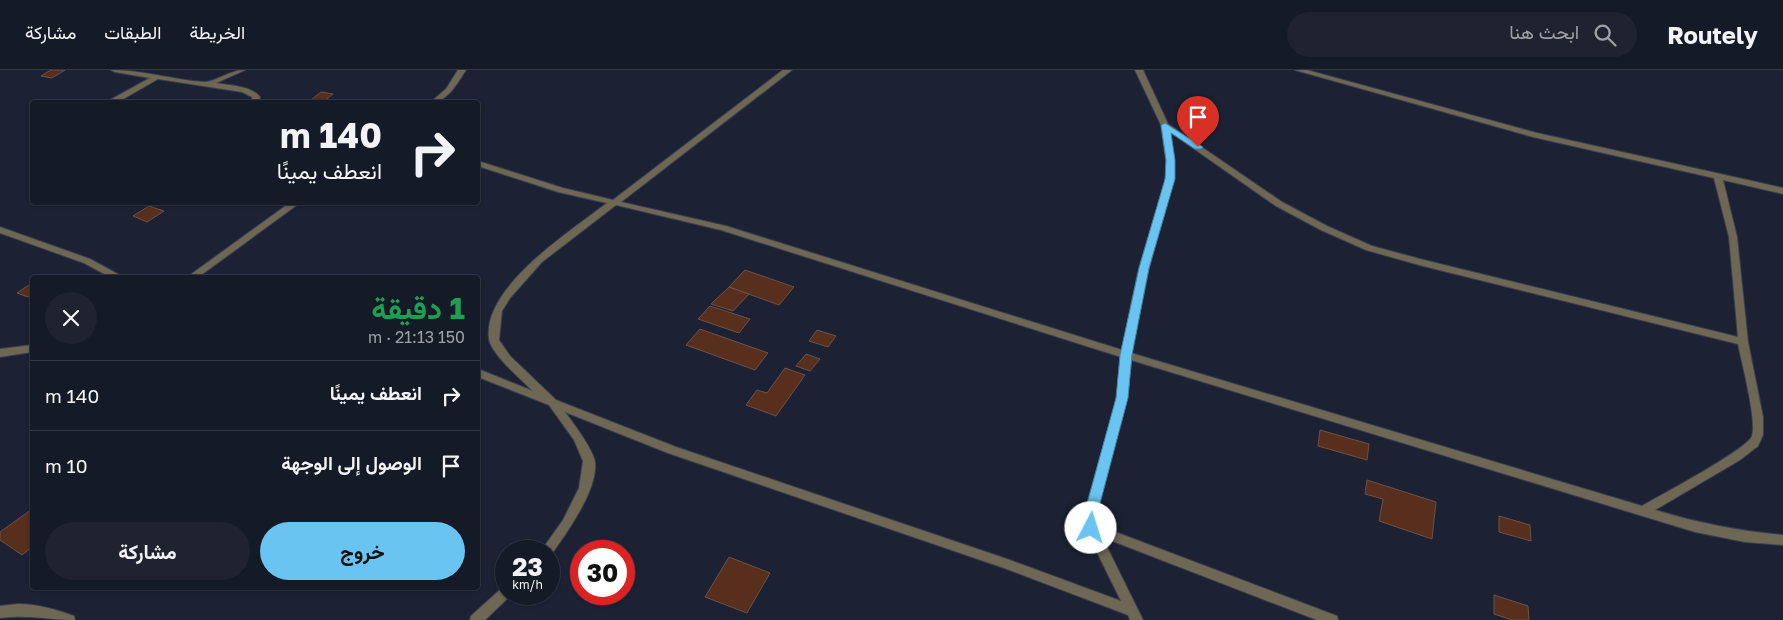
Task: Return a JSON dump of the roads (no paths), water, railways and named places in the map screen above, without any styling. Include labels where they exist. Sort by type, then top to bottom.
[{"type":"street","points":[[115,70],[155,78],[244,90],[252,93],[256,97],[255,100]]},
{"type":"street","points":[[205,85],[241,70]]},
{"type":"street","points":[[436,100],[449,90],[462,70]]},
{"type":"street","points":[[555,540],[567,524],[585,488],[589,461],[578,438],[553,403],[506,358],[494,340],[497,311],[517,283],[539,260],[788,70]]},
{"type":"street","points":[[1135,616],[1091,528],[1091,511],[1122,398],[1126,355],[1144,268],[1170,179],[1170,160],[1165,125],[1139,70]]},
{"type":"street","points":[[1299,70],[1536,135],[1783,191]]},
{"type":"street","points":[[116,100],[155,78]]},
{"type":"street","points":[[1165,125],[1278,204],[1324,228],[1369,248],[1743,342]]},
{"type":"street","points":[[480,164],[561,190],[723,228],[1126,355],[1644,511],[1719,532],[1783,540]]},
{"type":"street","points":[[1644,511],[1717,469],[1754,443],[1760,427],[1743,342],[1733,237],[1718,176]]},
{"type":"street","points":[[194,275],[293,205]]},
{"type":"street","points":[[0,230],[87,262],[115,275]]},
{"type":"street","points":[[0,352],[30,349]]},
{"type":"street","points":[[480,374],[672,450],[1007,564],[1135,616]]},
{"type":"street","points":[[1091,528],[1332,620]]},
{"type":"street","points":[[476,620],[495,602]]},
{"type":"street","points":[[0,612],[32,609],[55,614],[69,620]]}]
